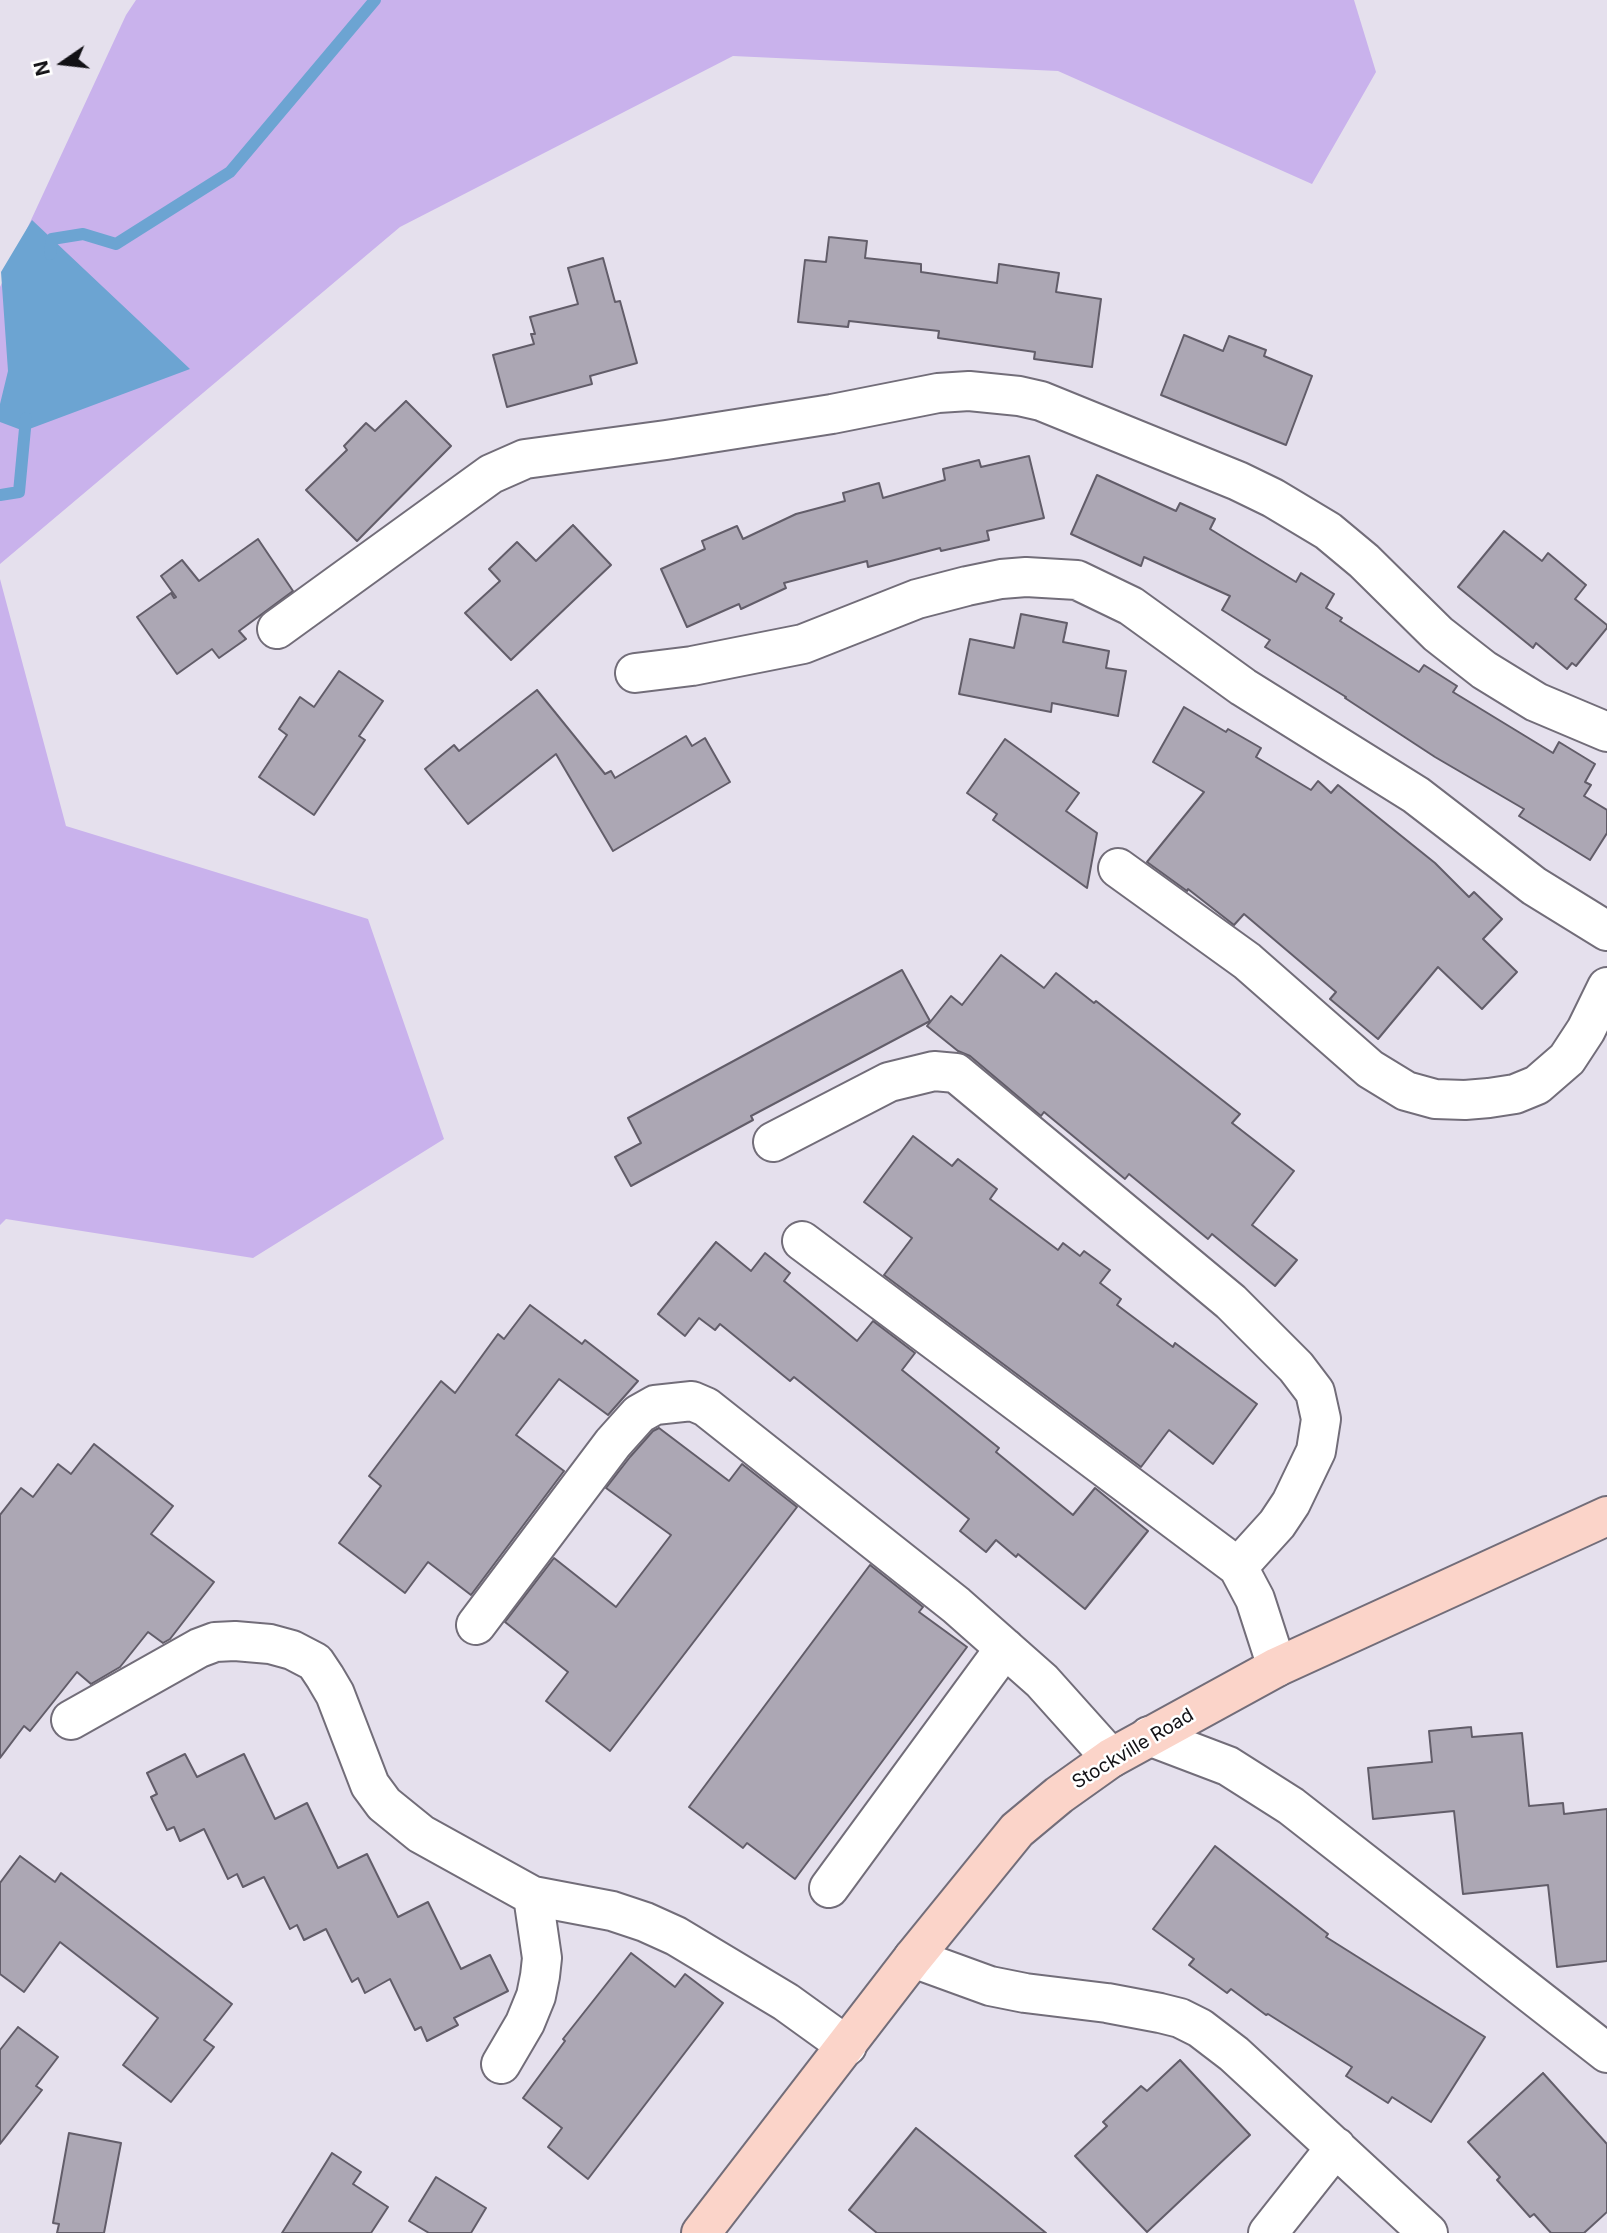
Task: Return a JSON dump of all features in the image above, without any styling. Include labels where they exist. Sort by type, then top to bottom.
[{"type":"street","points":[[277,629],[491,474],[525,459],[820,416],[929,394],[981,392],[1041,401],[1238,481],[1273,498],[1328,531],[1364,561],[1438,634],[1484,670],[1536,702],[1607,732]]},
{"type":"street","points":[[635,673],[705,664],[803,644],[917,599],[1000,579],[1077,580],[1131,606],[1243,687],[1416,795],[1534,886],[1607,931]]},
{"type":"street","points":[[1118,868],[1247,961],[1370,1069],[1406,1091],[1435,1099],[1489,1098],[1515,1094],[1537,1085],[1566,1059],[1586,1030],[1607,986]]},
{"type":"street","points":[[773,1142],[889,1082],[934,1071],[956,1073],[1230,1302],[1296,1367],[1315,1392],[1321,1419],[1316,1451],[1291,1503],[1277,1524],[1238,1567]]},
{"type":"street","points":[[802,1241],[1238,1567],[1255,1599],[1277,1667]]},
{"type":"street","points":[[477,1625],[613,1443],[639,1414],[655,1405],[692,1401],[706,1408],[956,1605],[1042,1682],[1111,1758]]},
{"type":"street","name":"Stockville Road","points":[[701,2233],[913,1958],[1017,1830],[1059,1795],[1111,1758],[1277,1667],[1607,1516]]},
{"type":"street","points":[[71,1720],[199,1648],[215,1642],[270,1644],[292,1650],[315,1661],[326,1677],[370,1785],[384,1804],[421,1834],[533,1896],[612,1911],[676,1936],[786,2001],[847,2046]]},
{"type":"street","points":[[829,1888],[1005,1648]]},
{"type":"street","points":[[1149,1736],[1228,1766],[1291,1806],[1607,2053]]},
{"type":"street","points":[[501,2064],[536,1996],[540,1976],[542,1958],[533,1896]]},
{"type":"street","points":[[913,1958],[1002,1989],[1107,2003],[1180,2018],[1200,2028],[1234,2054],[1428,2233]]},
{"type":"street","points":[[1268,2233],[1336,2147]]},
{"type":"shaded area","points":[[136,0],[1354,0],[1376,72],[1312,184],[1058,71],[733,56],[400,227],[0,564],[0,287],[126,15]]},
{"type":"shaded area","points":[[0,579],[66,826],[368,919],[444,1139],[253,1258],[6,1219],[0,1225]]},
{"type":"water","points":[[32,220],[190,369],[24,431],[0,422],[0,404],[8,371],[1,272]]},
{"type":"building","points":[[829,237],[867,241],[865,258],[921,264],[921,272],[997,283],[999,264],[1059,273],[1056,292],[1101,299],[1092,367],[1034,359],[1035,352],[938,338],[939,331],[849,321],[848,327],[798,322],[805,260],[826,262]]},
{"type":"building","points":[[603,258],[615,302],[620,301],[637,363],[590,376],[592,384],[507,407],[493,355],[534,344],[531,334],[535,334],[530,317],[578,304],[568,268]]},
{"type":"building","points":[[1184,335],[1223,351],[1229,336],[1266,350],[1264,356],[1312,376],[1286,445],[1161,395]]},
{"type":"building","points":[[406,401],[451,446],[357,541],[306,490],[347,450],[344,446],[366,423],[375,431]]},
{"type":"building","points":[[1029,456],[1044,518],[987,531],[989,540],[941,551],[940,548],[868,567],[867,561],[784,583],[786,588],[741,609],[739,604],[687,627],[661,569],[705,549],[702,541],[737,526],[743,539],[796,514],[845,501],[843,493],[879,483],[883,498],[945,480],[943,469],[979,460],[981,467]]},
{"type":"building","points":[[1097,475],[1176,511],[1180,503],[1215,519],[1210,529],[1296,582],[1301,573],[1334,594],[1326,608],[1342,618],[1340,621],[1419,672],[1424,665],[1457,686],[1453,692],[1553,753],[1559,742],[1595,764],[1585,782],[1591,785],[1584,796],[1607,810],[1607,833],[1590,860],[1519,816],[1524,809],[1435,757],[1265,647],[1270,640],[1222,610],[1230,596],[1144,557],[1141,566],[1071,534]]},
{"type":"building","points":[[573,525],[611,565],[511,660],[465,613],[500,581],[489,569],[517,542],[536,561]]},
{"type":"building","points":[[1504,531],[1542,561],[1548,553],[1586,585],[1575,599],[1607,625],[1607,628],[1576,666],[1572,663],[1567,669],[1536,643],[1533,648],[1458,587]]},
{"type":"building","points":[[258,539],[293,591],[239,631],[246,639],[219,658],[212,649],[177,674],[137,617],[171,593],[176,597],[161,576],[182,560],[199,581]]},
{"type":"building","points":[[1021,614],[1067,623],[1063,642],[1109,651],[1106,668],[1126,671],[1118,716],[1052,703],[1051,712],[959,694],[970,639],[1014,648]]},
{"type":"building","points":[[339,671],[383,701],[359,736],[365,740],[314,815],[259,777],[287,735],[279,729],[300,697],[314,707]]},
{"type":"building","points":[[537,690],[605,774],[611,771],[615,778],[686,736],[692,746],[705,738],[730,782],[613,851],[556,754],[468,824],[425,769],[454,745],[459,751]]},
{"type":"building","points":[[1184,707],[1226,732],[1228,729],[1261,748],[1256,757],[1311,790],[1318,781],[1331,793],[1338,785],[1435,863],[1469,897],[1474,892],[1502,919],[1483,939],[1517,972],[1482,1009],[1438,967],[1378,1039],[1330,999],[1336,992],[1244,914],[1234,925],[1188,889],[1187,891],[1147,862],[1204,792],[1153,762]]},
{"type":"building","points":[[1005,739],[1079,793],[1066,811],[1097,833],[1087,888],[993,820],[997,814],[967,793]]},
{"type":"building","points":[[1001,955],[1044,988],[1056,973],[1094,1003],[1096,1001],[1240,1114],[1232,1123],[1294,1171],[1252,1225],[1297,1260],[1275,1286],[1212,1234],[1208,1239],[1129,1174],[1125,1179],[1044,1112],[1041,1116],[970,1056],[958,1051],[927,1026],[951,996],[962,1005]]},
{"type":"building","points":[[902,970],[930,1021],[751,1116],[753,1120],[631,1186],[615,1157],[641,1143],[628,1118]]},
{"type":"building","points":[[913,1136],[952,1166],[958,1159],[997,1189],[990,1199],[1058,1250],[1063,1243],[1080,1256],[1084,1251],[1110,1270],[1100,1283],[1121,1299],[1117,1305],[1173,1347],[1175,1343],[1257,1404],[1213,1464],[1169,1430],[1141,1467],[884,1275],[912,1238],[864,1202]]},
{"type":"building","points":[[716,1242],[751,1271],[765,1253],[790,1273],[784,1281],[857,1341],[873,1321],[915,1353],[902,1370],[999,1448],[996,1452],[1073,1515],[1095,1488],[1148,1531],[1085,1609],[1018,1554],[1016,1557],[996,1540],[986,1552],[960,1531],[969,1519],[794,1377],[790,1381],[720,1324],[715,1330],[699,1318],[685,1336],[658,1314]]},
{"type":"building","points":[[530,1305],[582,1344],[585,1340],[638,1381],[608,1415],[559,1379],[516,1435],[564,1471],[471,1595],[428,1562],[405,1593],[339,1543],[381,1486],[369,1476],[441,1381],[455,1393],[498,1334],[504,1339]]},
{"type":"building","points":[[659,1428],[729,1481],[742,1464],[797,1507],[610,1751],[546,1701],[568,1672],[505,1622],[554,1558],[616,1607],[671,1535],[606,1488],[630,1457],[653,1431]]},
{"type":"building","points":[[94,1444],[173,1506],[151,1534],[214,1582],[170,1639],[163,1643],[148,1632],[120,1667],[91,1684],[77,1672],[30,1731],[24,1726],[0,1758],[0,1515],[21,1488],[33,1497],[58,1464],[71,1474]]},
{"type":"building","points":[[870,1565],[923,1607],[919,1612],[967,1647],[795,1879],[747,1843],[743,1848],[689,1807]]},
{"type":"building","points":[[1471,1727],[1472,1737],[1522,1733],[1529,1806],[1563,1803],[1564,1814],[1607,1809],[1607,1961],[1557,1967],[1548,1885],[1463,1894],[1454,1811],[1373,1819],[1368,1768],[1432,1762],[1429,1731]]},
{"type":"building","points":[[185,1754],[197,1777],[244,1754],[275,1819],[307,1803],[338,1868],[367,1854],[398,1917],[428,1902],[461,1969],[490,1955],[508,1991],[454,2018],[458,2025],[427,2041],[421,2027],[415,2030],[390,1979],[365,1993],[358,1978],[352,1982],[326,1929],[304,1940],[297,1925],[290,1929],[264,1877],[243,1887],[237,1874],[228,1879],[204,1829],[180,1841],[174,1827],[167,1830],[151,1797],[157,1794],[147,1773]]},
{"type":"building","points":[[1215,1846],[1328,1934],[1326,1937],[1485,2037],[1431,2122],[1392,2097],[1388,2103],[1346,2076],[1352,2067],[1266,2015],[1231,1989],[1227,1993],[1189,1965],[1194,1959],[1153,1929]]},
{"type":"building","points":[[20,1856],[55,1882],[61,1873],[232,2004],[204,2040],[214,2047],[171,2102],[123,2065],[158,2018],[60,1942],[24,1992],[0,1974],[0,1883]]},
{"type":"building","points":[[631,1953],[675,1987],[685,1974],[723,2003],[588,2179],[548,2147],[562,2128],[523,2098],[565,2041],[563,2039]]},
{"type":"building","points":[[18,2027],[58,2057],[36,2086],[42,2090],[0,2144],[0,2050]]},
{"type":"building","points":[[1180,2060],[1250,2135],[1147,2232],[1075,2156],[1107,2126],[1103,2122],[1141,2086],[1147,2091]]},
{"type":"building","points":[[1543,2073],[1607,2144],[1607,2212],[1584,2233],[1551,2233],[1534,2214],[1530,2217],[1497,2180],[1500,2177],[1468,2142]]},
{"type":"building","points":[[916,2128],[1046,2233],[877,2233],[849,2210]]},
{"type":"building","points":[[69,2133],[121,2143],[104,2233],[57,2233],[59,2224],[53,2223]]},
{"type":"building","points":[[332,2153],[361,2172],[353,2184],[388,2207],[371,2233],[282,2233]]},
{"type":"building","points":[[436,2177],[486,2208],[471,2233],[429,2233],[409,2221]]},
{"type":"waterway","points":[[50,254],[52,239],[83,234],[116,244],[230,172],[375,0]]},
{"type":"waterway","points":[[0,495],[19,492],[26,418]]}]
